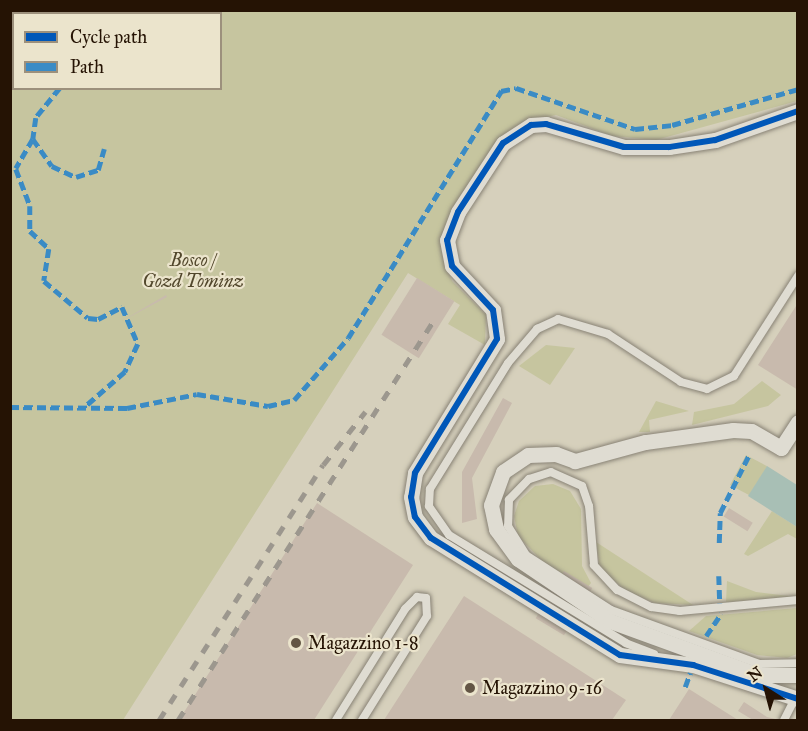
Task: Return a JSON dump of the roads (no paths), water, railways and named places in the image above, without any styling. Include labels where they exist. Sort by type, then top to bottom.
[{"type":"street","points":[[796,699],[680,662],[620,655],[422,528],[411,497],[415,473],[490,355],[499,324],[484,297],[452,266],[447,240],[458,212],[496,153],[531,125],[565,128],[624,147],[669,147],[715,140],[798,111]]},
{"type":"street","points":[[798,422],[781,448],[751,431],[733,430],[645,442],[576,461],[528,455],[502,472],[491,505],[496,529],[518,559],[610,621],[758,675],[798,675]]},
{"type":"lane","points":[[680,662],[626,644],[449,535],[429,506],[436,472],[508,363],[537,329],[558,319],[608,334],[681,382],[707,389],[734,376],[798,276]]},
{"type":"lane","points":[[798,600],[680,611],[651,606],[617,590],[594,565],[582,486],[551,472],[529,479],[509,500],[508,526],[526,555],[611,609],[759,664],[798,663]]},
{"type":"lane","points":[[336,720],[405,609],[417,597],[426,598],[427,616],[362,720]]},
{"type":"lane","points":[[784,720],[796,699]]},
{"type":"railway","points":[[178,720],[435,318]]},
{"type":"railway","points":[[159,720],[323,465],[365,412]]},
{"type":"place","name":"Magazzino 1-8","points":[[296,643]]},
{"type":"place","name":"Magazzino 9-16","points":[[470,688]]},
{"type":"park label","name":"Bosco / Gozd Tominz","points":[[193,271]]}]
